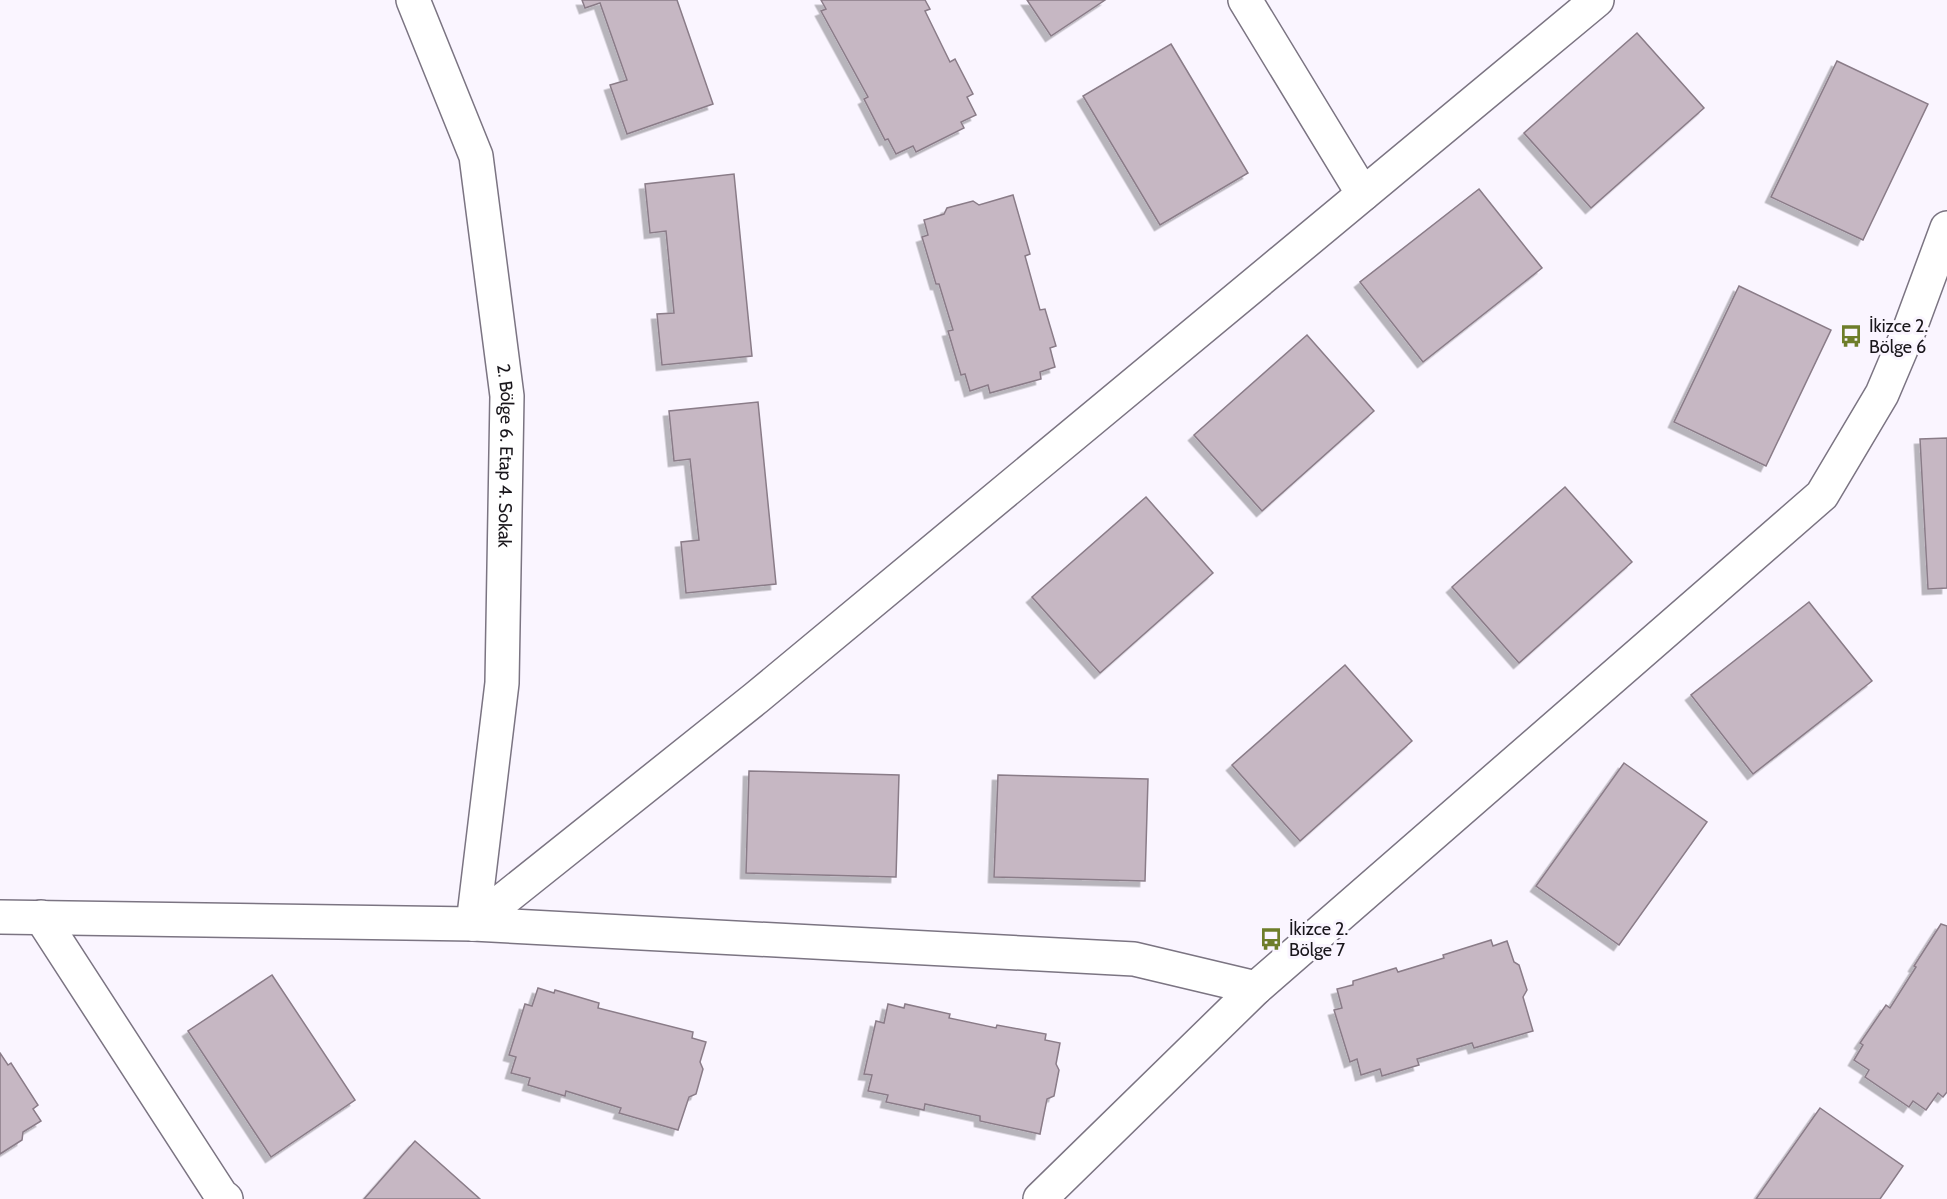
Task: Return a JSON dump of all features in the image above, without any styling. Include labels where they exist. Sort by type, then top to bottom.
[{"type":"street","name":"2. Bölge 6. Etap 4. Sokak","points":[[413,0],[476,156],[507,396],[502,683],[473,924]]},
{"type":"street","points":[[1245,0],[1363,194]]},
{"type":"street","points":[[473,924],[756,698],[1597,0]]},
{"type":"street","points":[[1040,1199],[1256,988],[1822,495],[1882,394],[1910,328],[1947,228]]},
{"type":"street","points":[[0,917],[473,924],[1134,959],[1256,988]]},
{"type":"street","points":[[41,917],[221,1195],[226,1199]]},
{"type":"building","points":[[582,0],[677,0],[713,104],[627,134],[610,85],[627,80],[600,3],[585,8]]},
{"type":"building","points":[[821,0],[925,0],[930,9],[925,11],[950,62],[955,59],[973,94],[967,97],[976,115],[961,122],[964,128],[916,152],[913,146],[896,154],[888,139],[885,140],[864,99],[868,97],[821,11],[826,9]]},
{"type":"building","points":[[1027,0],[1105,0],[1051,36]]},
{"type":"building","points":[[1637,33],[1704,108],[1591,208],[1524,133]]},
{"type":"building","points":[[1171,44],[1248,173],[1160,225],[1083,96]]},
{"type":"building","points":[[1837,61],[1928,104],[1863,240],[1771,197]]},
{"type":"building","points":[[734,174],[752,356],[662,365],[657,314],[674,313],[666,231],[650,233],[645,184]]},
{"type":"building","points":[[1479,189],[1542,268],[1423,362],[1360,282]]},
{"type":"building","points":[[1013,195],[1030,254],[1025,256],[1040,310],[1045,309],[1056,346],[1050,348],[1055,367],[1040,372],[1041,379],[990,393],[988,385],[970,391],[965,374],[961,375],[948,331],[953,330],[922,237],[928,235],[924,220],[944,214],[947,208],[973,201],[979,205]]},
{"type":"building","points":[[1739,286],[1831,330],[1766,466],[1674,422]]},
{"type":"building","points":[[1307,335],[1374,411],[1262,511],[1194,435]]},
{"type":"building","points":[[758,402],[776,584],[686,593],[681,542],[699,540],[690,459],[674,461],[669,411]]},
{"type":"building","points":[[1947,438],[1947,588],[1928,589],[1920,439]]},
{"type":"building","points":[[1565,487],[1632,562],[1519,663],[1452,587]]},
{"type":"building","points":[[1146,497],[1213,573],[1100,673],[1032,597]]},
{"type":"building","points":[[1809,602],[1872,681],[1753,774],[1691,695]]},
{"type":"building","points":[[1345,665],[1412,741],[1300,841],[1232,765]]},
{"type":"building","points":[[1624,763],[1707,822],[1619,945],[1536,886]]},
{"type":"building","points":[[749,771],[899,775],[896,877],[746,873]]},
{"type":"building","points":[[998,775],[1148,779],[1145,881],[994,877]]},
{"type":"building","points":[[1941,924],[1947,926],[1947,1092],[1943,1097],[1938,1093],[1926,1110],[1913,1101],[1909,1107],[1865,1077],[1869,1070],[1854,1060],[1863,1045],[1860,1043],[1886,1005],[1890,1008]]},
{"type":"building","points":[[1491,940],[1493,946],[1507,941],[1514,962],[1519,965],[1527,990],[1523,997],[1533,1031],[1474,1048],[1472,1043],[1417,1059],[1419,1065],[1382,1076],[1380,1069],[1361,1075],[1357,1059],[1350,1062],[1334,1010],[1342,1008],[1337,989],[1353,985],[1353,981],[1396,968],[1398,972],[1444,958],[1443,955]]},
{"type":"building","points":[[272,975],[355,1100],[271,1157],[188,1031]]},
{"type":"building","points":[[538,988],[554,993],[555,990],[599,1003],[598,1008],[693,1032],[692,1038],[706,1042],[700,1062],[703,1069],[696,1094],[689,1097],[678,1130],[619,1113],[621,1108],[566,1091],[565,1096],[528,1085],[530,1078],[511,1073],[516,1057],[509,1055],[525,1004],[532,1006]]},
{"type":"building","points":[[888,1004],[904,1008],[905,1004],[950,1014],[949,1018],[996,1028],[997,1025],[1046,1034],[1045,1040],[1060,1043],[1056,1064],[1059,1070],[1054,1096],[1047,1099],[1040,1134],[980,1121],[980,1116],[925,1104],[924,1110],[886,1102],[888,1095],[868,1091],[872,1075],[864,1074],[876,1021],[884,1023]]},
{"type":"building","points":[[0,1053],[8,1065],[11,1063],[38,1105],[33,1109],[41,1121],[23,1132],[22,1140],[0,1154]]},
{"type":"building","points":[[1820,1108],[1903,1166],[1880,1199],[1756,1199]]},
{"type":"building","points":[[415,1141],[480,1199],[364,1199]]},
{"type":"place","name":"İkizce 2. Bölge 6","points":[[1851,336]]},
{"type":"place","name":"İkizce 2. Bölge 7","points":[[1271,939]]}]
